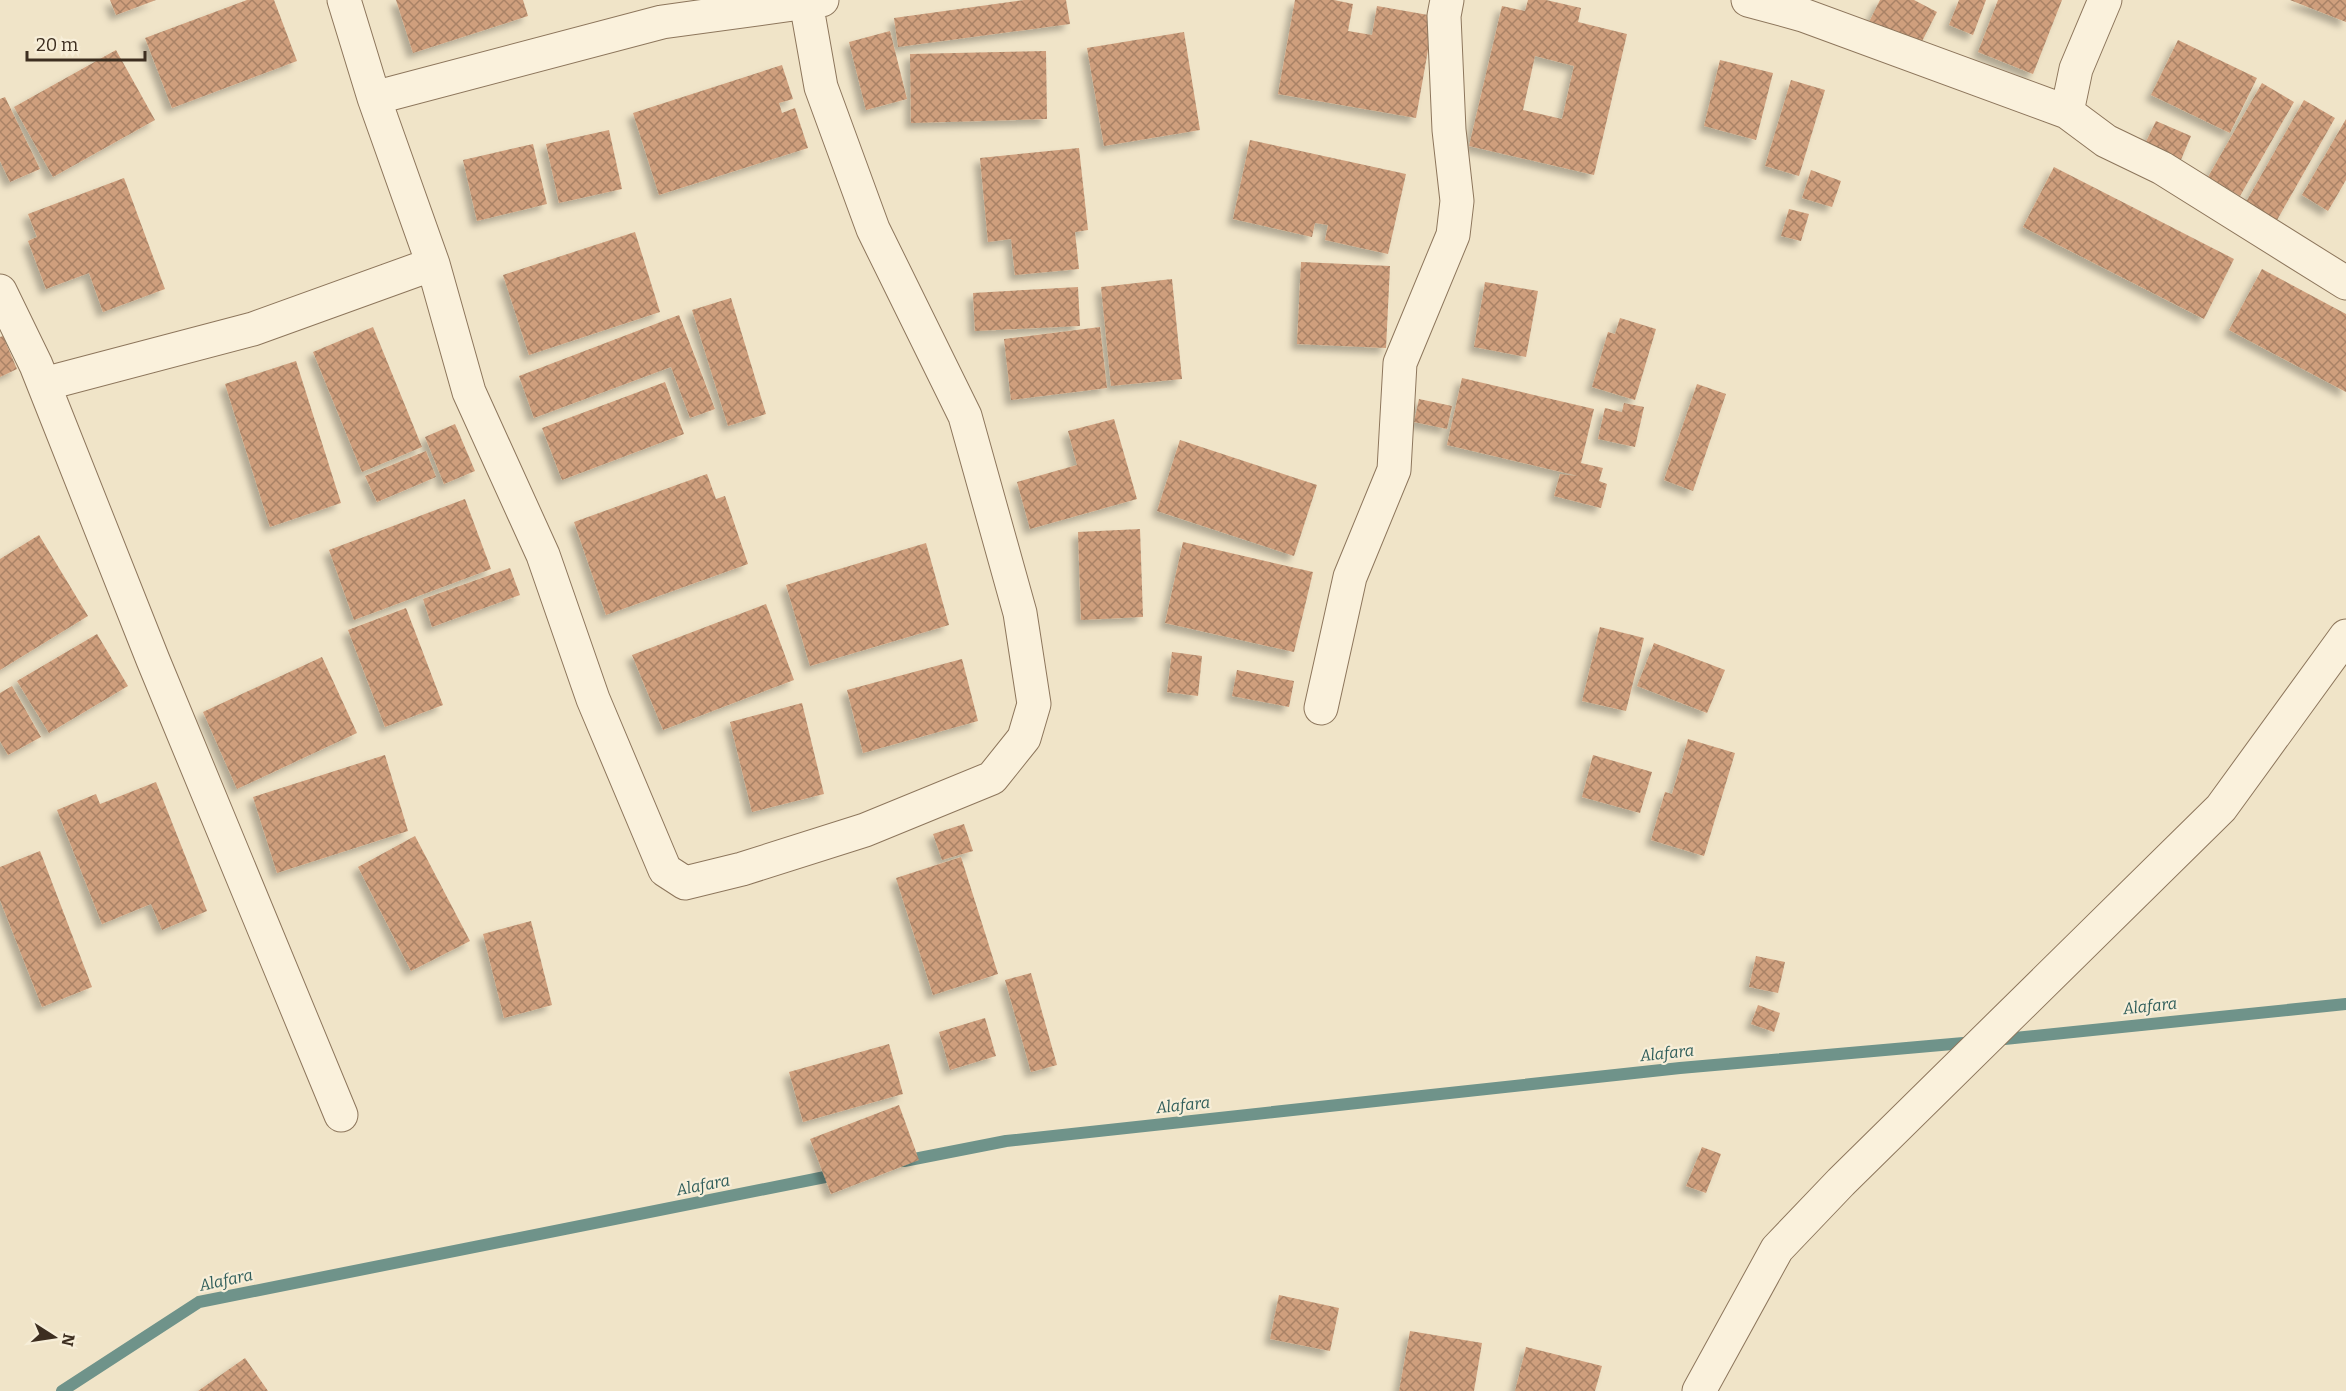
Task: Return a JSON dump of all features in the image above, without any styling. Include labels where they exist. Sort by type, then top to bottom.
[{"type":"street","points":[[344,0],[374,98],[433,264],[469,392],[543,555],[592,699],[664,870],[685,883],[742,869],[865,830],[992,778],[1024,738],[1034,704],[1020,613],[965,416],[873,229],[821,87],[814,1],[662,22],[374,98]]},
{"type":"street","points":[[1321,708],[1350,577],[1394,470],[1400,363],[1453,234],[1458,201],[1449,130],[1444,16],[1447,0]]},
{"type":"street","points":[[1748,0],[1803,15],[2067,112],[2106,141],[2162,168],[2346,283]]},
{"type":"street","points":[[2067,112],[2076,69],[2105,0]]},
{"type":"street","points":[[44,384],[253,329],[433,264]]},
{"type":"street","points":[[0,291],[44,384],[153,660],[341,1115]]},
{"type":"street","points":[[1699,1391],[1776,1249],[1841,1182],[2221,808],[2346,636]]},
{"type":"building","points":[[110,0],[156,0],[116,15]]},
{"type":"building","points":[[247,0],[274,0],[297,61],[172,108],[145,38]]},
{"type":"building","points":[[396,0],[523,0],[528,16],[413,53]]},
{"type":"building","points":[[1024,0],[1066,0],[1070,24],[898,47],[894,18]]},
{"type":"building","points":[[1295,0],[1334,0],[1353,4],[1348,31],[1372,35],[1377,6],[1434,16],[1416,118],[1278,94]]},
{"type":"building","points":[[1528,0],[1546,0],[1581,8],[1578,22],[1627,34],[1594,175],[1469,146],[1502,6],[1525,11]],"holes":[[[1535,56],[1574,66],[1562,119],[1523,110]]]},
{"type":"building","points":[[1880,0],[1914,0],[1937,12],[1917,51],[1867,26]]},
{"type":"building","points":[[1959,0],[1986,0],[1973,35],[1949,25]]},
{"type":"building","points":[[1998,0],[2062,0],[2033,74],[1978,52]]},
{"type":"building","points":[[2290,0],[2346,0],[2346,22]]},
{"type":"building","points":[[890,31],[907,99],[866,110],[849,42]]},
{"type":"building","points":[[1184,32],[1200,130],[1104,146],[1087,48]]},
{"type":"building","points":[[2178,40],[2257,78],[2230,133],[2151,95]]},
{"type":"building","points":[[116,50],[155,120],[53,177],[14,107]]},
{"type":"building","points":[[1046,51],[1047,119],[911,123],[910,54]]},
{"type":"building","points":[[1720,60],[1773,73],[1756,140],[1704,126]]},
{"type":"building","points":[[782,65],[793,99],[779,103],[782,113],[795,108],[808,148],[659,195],[633,113]]},
{"type":"building","points":[[1791,80],[1825,90],[1799,176],[1765,166]]},
{"type":"building","points":[[2262,83],[2294,102],[2240,196],[2208,177]]},
{"type":"building","points":[[5,97],[40,169],[10,182],[0,161],[0,99]]},
{"type":"building","points":[[2304,100],[2335,118],[2277,220],[2246,202]]},
{"type":"building","points":[[2346,119],[2346,180],[2328,211],[2302,195]]},
{"type":"building","points":[[2156,121],[2191,136],[2180,162],[2144,146]]},
{"type":"building","points":[[609,130],[622,189],[559,203],[546,144]]},
{"type":"building","points":[[1250,140],[1406,174],[1388,254],[1325,240],[1328,225],[1315,223],[1312,237],[1233,219]]},
{"type":"building","points":[[533,144],[547,204],[477,221],[463,160]]},
{"type":"building","points":[[1079,148],[1088,230],[1075,232],[1079,269],[1015,275],[1011,239],[988,242],[980,158]]},
{"type":"building","points":[[2054,167],[2234,259],[2204,319],[2023,227]]},
{"type":"building","points":[[1811,170],[1841,181],[1832,207],[1802,198]]},
{"type":"building","points":[[124,178],[165,289],[103,312],[89,273],[46,289],[28,241],[37,237],[28,214]]},
{"type":"building","points":[[1789,209],[1809,214],[1801,241],[1781,236]]},
{"type":"building","points":[[635,232],[660,312],[529,355],[503,275]]},
{"type":"building","points":[[1301,262],[1390,266],[1386,348],[1297,344]]},
{"type":"building","points":[[2262,269],[2346,314],[2346,392],[2229,330]]},
{"type":"building","points":[[1172,279],[1182,379],[1111,386],[1101,287]]},
{"type":"building","points":[[1485,282],[1538,291],[1526,357],[1474,347]]},
{"type":"building","points":[[1078,287],[1080,326],[975,331],[973,293]]},
{"type":"building","points":[[731,298],[766,414],[728,426],[692,310]]},
{"type":"building","points":[[679,315],[715,409],[690,418],[671,367],[534,418],[519,376]]},
{"type":"building","points":[[1620,318],[1656,329],[1635,400],[1592,387],[1608,332],[1615,334]]},
{"type":"building","points":[[373,327],[422,447],[362,472],[313,352]]},
{"type":"building","points":[[1100,327],[1107,388],[1011,400],[1004,339]]},
{"type":"building","points":[[3,336],[17,369],[0,377],[0,337]]},
{"type":"building","points":[[296,361],[341,503],[270,527],[225,384]]},
{"type":"building","points":[[1462,378],[1594,409],[1581,463],[1603,468],[1599,481],[1607,484],[1601,508],[1554,496],[1560,474],[1578,476],[1447,445]]},
{"type":"building","points":[[665,382],[684,434],[562,480],[542,428]]},
{"type":"building","points":[[1697,384],[1726,394],[1693,491],[1664,480]]},
{"type":"building","points":[[1419,399],[1452,406],[1447,429],[1414,422]]},
{"type":"building","points":[[1624,403],[1644,407],[1635,447],[1598,439],[1605,408],[1622,412]]},
{"type":"building","points":[[1114,419],[1137,499],[1030,529],[1017,482],[1077,465],[1068,431]]},
{"type":"building","points":[[455,424],[475,471],[444,484],[425,437]]},
{"type":"building","points":[[1180,440],[1317,485],[1294,556],[1157,511]]},
{"type":"building","points":[[426,451],[436,477],[377,502],[365,476]]},
{"type":"building","points":[[707,474],[716,499],[725,496],[748,564],[606,615],[574,522]]},
{"type":"building","points":[[465,499],[491,569],[354,620],[329,550]]},
{"type":"building","points":[[1140,529],[1143,617],[1081,620],[1078,532]]},
{"type":"building","points":[[39,535],[88,616],[0,670],[0,559]]},
{"type":"building","points":[[1183,542],[1313,572],[1294,652],[1165,623]]},
{"type":"building","points":[[926,543],[949,625],[810,666],[786,585]]},
{"type":"building","points":[[510,568],[520,595],[432,627],[423,599]]},
{"type":"building","points":[[766,604],[794,680],[663,730],[632,655]]},
{"type":"building","points":[[406,608],[443,705],[385,727],[348,630]]},
{"type":"building","points":[[1600,627],[1644,638],[1626,711],[1582,701]]},
{"type":"building","points":[[97,634],[128,686],[49,733],[17,681]]},
{"type":"building","points":[[1654,643],[1725,670],[1707,713],[1637,686]]},
{"type":"building","points":[[1172,652],[1202,656],[1198,696],[1167,692]]},
{"type":"building","points":[[322,657],[357,733],[237,789],[203,712]]},
{"type":"building","points":[[962,659],[978,721],[863,753],[847,690]]},
{"type":"building","points":[[1237,670],[1294,681],[1289,707],[1232,696]]},
{"type":"building","points":[[12,686],[41,737],[8,755],[0,741],[0,693]]},
{"type":"building","points":[[802,703],[824,794],[752,812],[730,722]]},
{"type":"building","points":[[1688,739],[1735,753],[1704,856],[1651,840],[1665,792],[1672,794]]},
{"type":"building","points":[[385,755],[408,831],[277,873],[253,797]]},
{"type":"building","points":[[1593,755],[1652,772],[1640,813],[1582,797]]},
{"type":"building","points":[[156,782],[207,911],[162,930],[151,904],[102,924],[57,810],[96,794],[100,804]]},
{"type":"building","points":[[964,824],[973,851],[942,860],[933,834]]},
{"type":"building","points":[[415,836],[470,941],[411,971],[358,867]]},
{"type":"building","points":[[40,851],[92,987],[42,1007],[0,900],[0,867]]},
{"type":"building","points":[[961,857],[998,974],[933,995],[896,878]]},
{"type":"building","points":[[531,921],[552,1005],[504,1018],[483,934]]},
{"type":"building","points":[[1756,956],[1785,962],[1778,993],[1749,987]]},
{"type":"building","points":[[1031,973],[1057,1065],[1031,1072],[1005,980]]},
{"type":"building","points":[[1758,1005],[1780,1013],[1774,1032],[1751,1024]]},
{"type":"building","points":[[985,1018],[996,1056],[950,1070],[939,1032]]},
{"type":"building","points":[[889,1044],[903,1094],[803,1122],[789,1072]]},
{"type":"building","points":[[899,1105],[919,1160],[831,1194],[810,1139]]},
{"type":"building","points":[[1702,1147],[1721,1154],[1706,1193],[1686,1186]]},
{"type":"building","points":[[1279,1295],[1339,1308],[1330,1351],[1270,1339]]},
{"type":"building","points":[[1410,1331],[1482,1343],[1474,1391],[1399,1391]]},
{"type":"building","points":[[1526,1347],[1602,1366],[1595,1391],[1515,1391]]},
{"type":"building","points":[[245,1358],[268,1391],[198,1391]]},
{"type":"waterway","name":"Alafara","points":[[1995,1040],[2346,1004]]},
{"type":"waterway","name":"Alafara","points":[[904,1161],[1006,1141],[1680,1068],[1975,1042]]},
{"type":"waterway","name":"Alafara","points":[[62,1391],[199,1302],[840,1174]]}]
